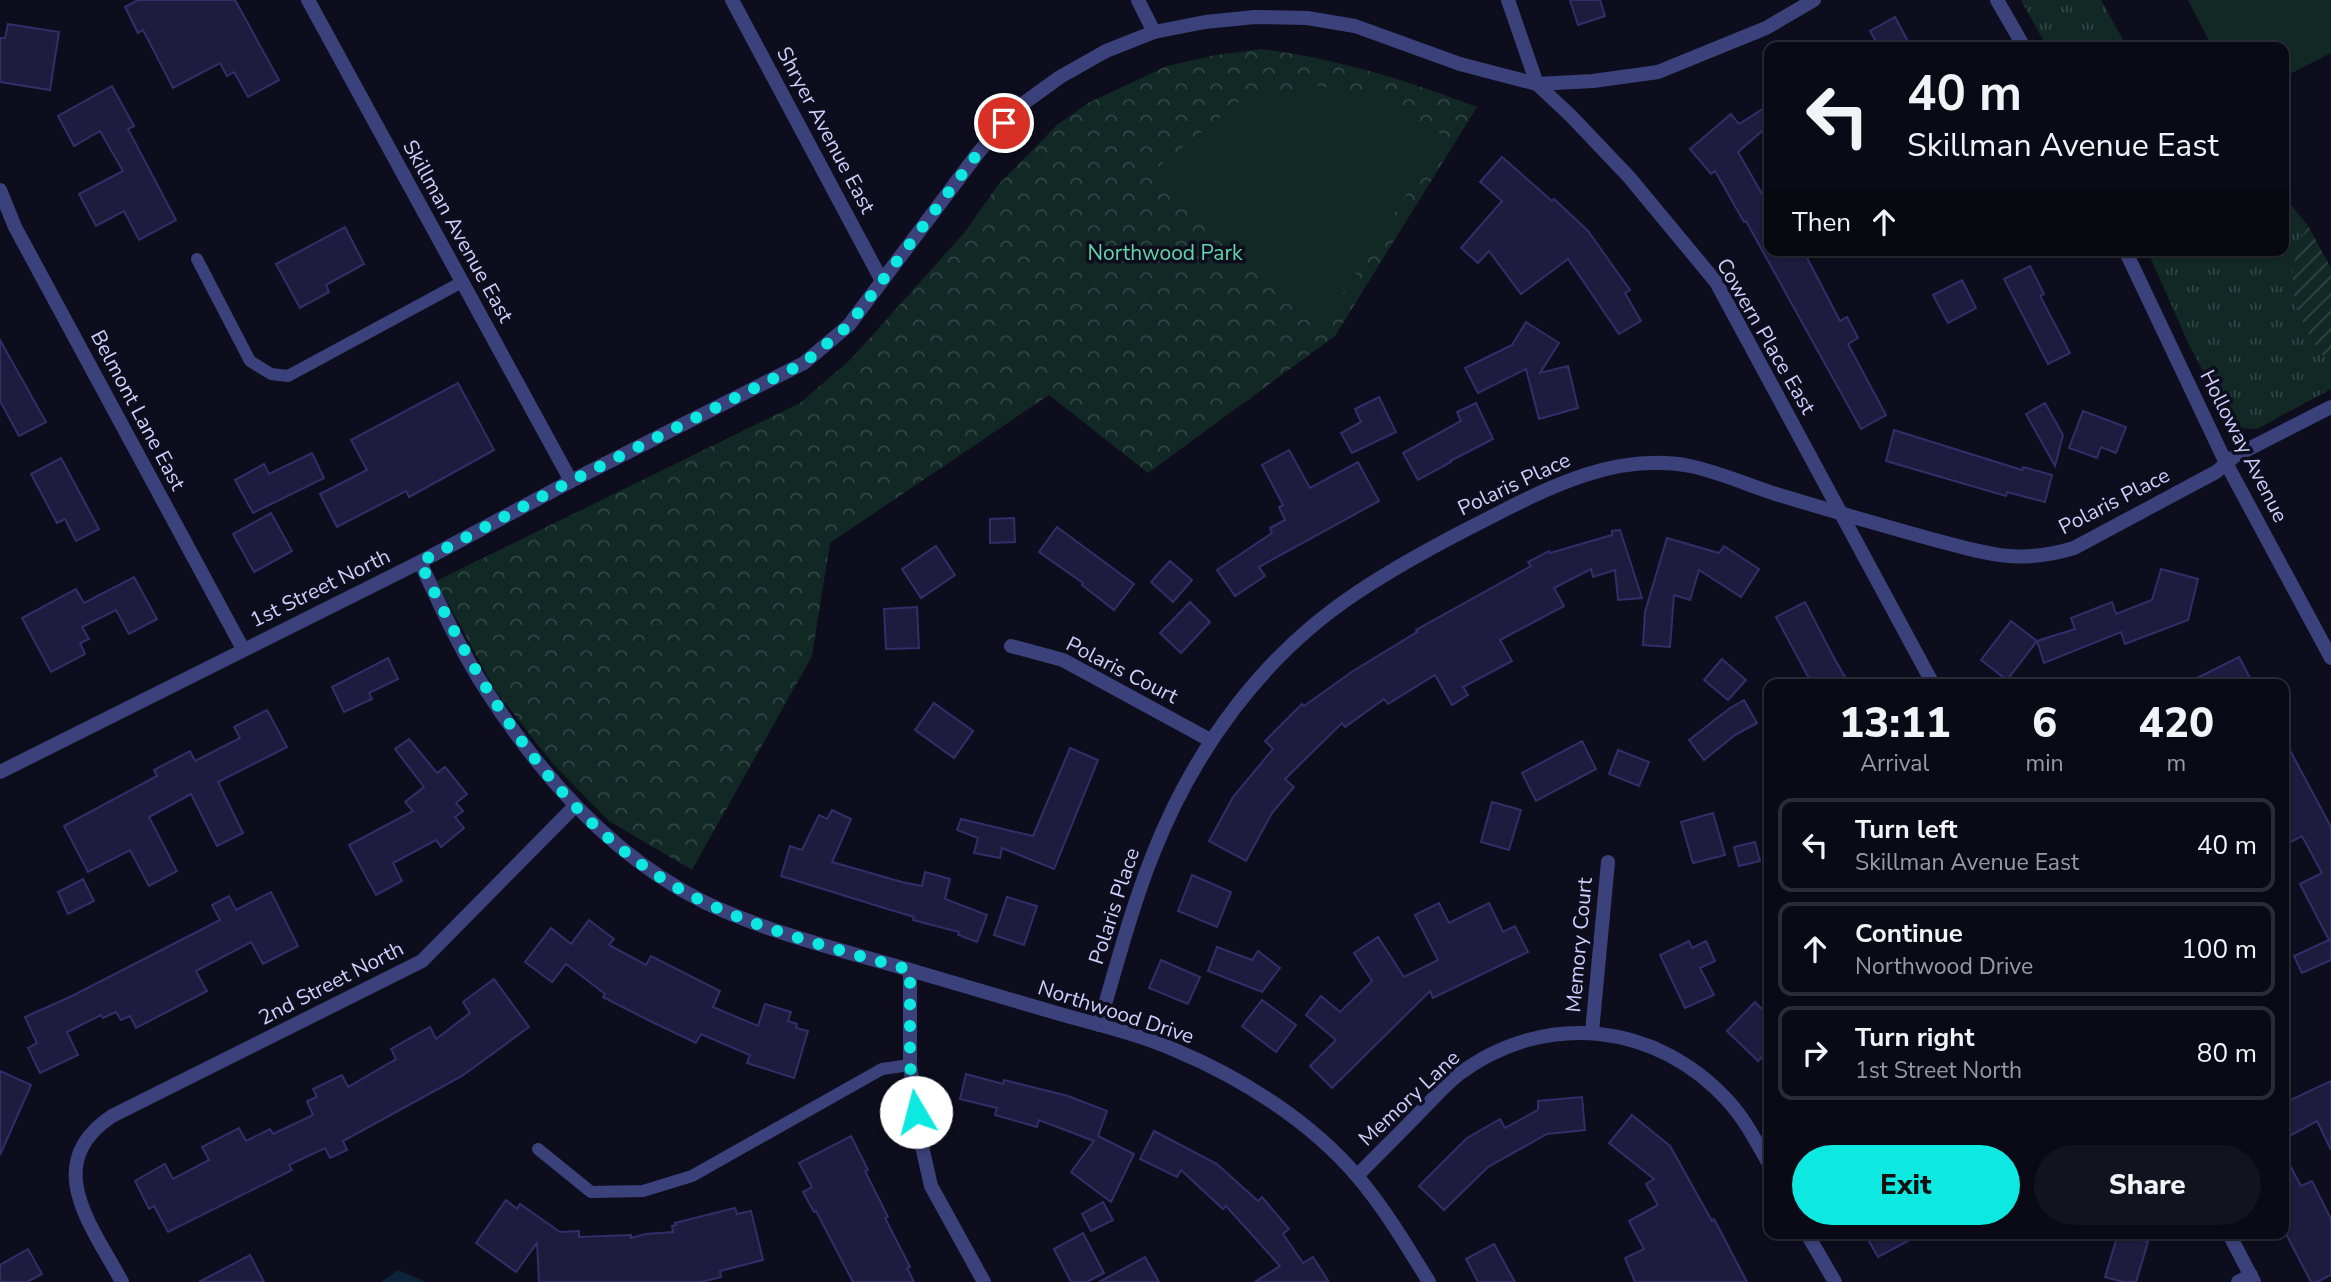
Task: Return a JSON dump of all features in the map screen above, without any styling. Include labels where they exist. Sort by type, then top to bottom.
[{"type":"street","name":"Skillman Avenue East","points":[[308,0],[571,481]]},
{"type":"street","name":"Shryer Avenue East","points":[[732,0],[883,281]]},
{"type":"street","points":[[1138,0],[1154,32]]},
{"type":"street","name":"Cowern Place East","points":[[1508,0],[1537,84],[1629,177],[1716,282],[1930,679]]},
{"type":"street","name":"1st Street North","points":[[0,772],[420,562],[571,481],[804,363],[849,325],[978,153],[1017,108],[1060,77],[1094,58],[1154,32],[1205,22],[1255,17],[1307,18],[1355,26],[1460,64],[1537,84],[1593,81],[1658,72],[1766,28],[1814,0]]},
{"type":"street","points":[[1997,0],[2021,42]]},
{"type":"street","name":"Belmont Lane East","points":[[0,190],[15,227],[243,649]]},
{"type":"street","name":"Holloway Avenue","points":[[2128,256],[2227,463],[2331,658]]},
{"type":"street","name":"Polaris Place","points":[[1099,1025],[1153,852],[1179,795],[1210,740],[1264,673],[1303,636],[1352,596],[1412,557],[1545,489],[1584,474],[1619,466],[1690,466],[1841,514],[2004,557],[2049,556],[2074,548],[2216,472],[2235,456],[2331,407]]},
{"type":"street","points":[[420,562],[484,688],[530,754],[575,806],[606,835],[648,868],[702,901],[754,924],[910,970],[910,1065],[919,1133],[931,1186],[984,1282]]},
{"type":"street","name":"Polaris Court","points":[[1011,646],[1063,660],[1210,740]]},
{"type":"street","name":"2nd Street North","points":[[122,1282],[78,1195],[75,1177],[77,1156],[98,1126],[112,1116],[422,961],[575,806]]},
{"type":"street","name":"Memory Court","points":[[1592,1032],[1608,862]]},
{"type":"street","name":"Northwood Drive","points":[[910,970],[1173,1049],[1222,1072],[1276,1105],[1318,1138],[1357,1176],[1395,1228],[1429,1282]]},
{"type":"street","name":"Memory Lane","points":[[1357,1176],[1458,1075],[1488,1056],[1521,1042],[1545,1036],[1592,1032],[1640,1043],[1672,1057],[1702,1077],[1729,1102],[1751,1130],[1764,1155]]},
{"type":"street","points":[[1810,1239],[1835,1282]]},
{"type":"street","points":[[2231,1239],[2248,1280]]},
{"type":"lane","points":[[197,259],[250,361],[271,374],[288,376],[462,282]]},
{"type":"lane","points":[[538,1149],[591,1192],[643,1191],[692,1176],[882,1069],[910,1065]]},
{"type":"green space","points":[[2021,0],[2101,0],[2124,42],[2044,42]]},
{"type":"green space","points":[[2188,0],[2331,0],[2331,53],[2289,74],[2289,42],[2209,42]]},
{"type":"green space","name":"Northwood Park","points":[[1261,49],[1370,71],[1477,107],[1335,336],[1148,473],[1049,395],[830,543],[812,656],[692,870],[609,821],[553,764],[495,690],[436,581],[800,403],[851,359],[964,233],[998,185],[1057,125],[1088,103],[1167,66],[1216,55]]},
{"type":"green space","points":[[1315,85],[1382,100],[1444,136],[1324,323],[1157,168],[1239,102]]},
{"type":"green space","points":[[2289,202],[2308,226],[2300,241],[2323,355],[2331,356],[2331,389],[2257,429],[2234,428],[2190,347],[2150,256],[2289,256]]},
{"type":"green space","points":[[2308,226],[2331,268],[2331,356],[2323,356],[2312,340],[2294,293],[2295,261]]},
{"type":"water","points":[[398,1270],[426,1282],[381,1282]]},
{"type":"building","points":[[138,0],[235,0],[279,80],[248,97],[234,72],[227,76],[220,63],[173,88],[143,30],[138,33],[125,7]]},
{"type":"building","points":[[1570,0],[1600,0],[1605,16],[1578,25]]},
{"type":"building","points":[[1895,17],[1908,42],[1876,42],[1870,31]]},
{"type":"building","points":[[8,24],[59,32],[50,90],[0,82],[0,38],[5,38]]},
{"type":"building","points":[[112,86],[134,126],[128,129],[176,220],[139,240],[124,211],[96,226],[79,194],[123,171],[100,131],[74,146],[58,116]]},
{"type":"building","points":[[1764,108],[1764,129],[1738,152],[1764,197],[1764,254],[1715,171],[1711,174],[1690,149],[1731,114],[1739,124]]},
{"type":"building","points":[[1502,157],[1588,231],[1630,290],[1625,293],[1641,321],[1619,334],[1568,259],[1521,294],[1489,251],[1478,263],[1461,248],[1502,201],[1480,182]]},
{"type":"building","points":[[345,227],[364,264],[326,285],[329,292],[300,308],[276,264]]},
{"type":"building","points":[[1765,256],[1806,256],[1840,321],[1847,317],[1858,338],[1848,344],[1886,415],[1861,429]]},
{"type":"building","points":[[2030,266],[2044,294],[2040,296],[2070,353],[2048,364],[2004,279]]},
{"type":"building","points":[[1962,280],[1976,308],[1948,323],[1933,295]]},
{"type":"building","points":[[1526,322],[1559,343],[1540,373],[1568,366],[1578,408],[1539,419],[1526,369],[1478,393],[1465,368],[1512,345]]},
{"type":"building","points":[[0,340],[46,422],[19,436],[0,401]]},
{"type":"building","points":[[458,383],[494,450],[409,497],[406,491],[337,527],[320,494],[367,470],[351,440]]},
{"type":"building","points":[[1379,397],[1396,432],[1352,453],[1341,433],[1361,422],[1355,409]]},
{"type":"building","points":[[1476,403],[1493,439],[1418,480],[1403,453],[1461,421],[1457,412]]},
{"type":"building","points":[[2045,403],[2063,435],[2055,466],[2026,414]]},
{"type":"building","points":[[2083,411],[2126,427],[2116,453],[2101,447],[2097,458],[2069,448]]},
{"type":"building","points":[[1894,430],[2022,470],[2023,467],[2052,475],[2045,502],[2007,492],[2006,496],[1886,461]]},
{"type":"building","points":[[1289,450],[1310,488],[1358,462],[1379,501],[1259,567],[1265,576],[1235,596],[1217,570],[1272,533],[1270,528],[1285,520],[1279,507],[1283,505],[1262,465]]},
{"type":"building","points":[[312,453],[324,478],[253,513],[235,480],[264,464],[269,474]]},
{"type":"building","points":[[61,458],[99,529],[76,541],[65,519],[57,523],[31,474]]},
{"type":"building","points":[[271,513],[292,551],[254,572],[233,534]]},
{"type":"building","points":[[1014,518],[1015,542],[990,543],[990,519]]},
{"type":"building","points":[[1057,527],[1134,584],[1114,610],[1082,585],[1083,583],[1039,552]]},
{"type":"building","points":[[1620,530],[1642,598],[1618,600],[1615,570],[1593,577],[1591,569],[1554,588],[1564,606],[1500,640],[1512,661],[1463,687],[1468,695],[1452,705],[1435,675],[1388,704],[1384,699],[1345,727],[1342,723],[1285,779],[1294,787],[1272,813],[1246,861],[1209,841],[1233,797],[1273,749],[1265,741],[1302,704],[1304,706],[1353,671],[1417,632],[1416,630],[1531,566],[1528,562],[1549,551],[1550,553],[1612,535],[1612,531]]},
{"type":"building","points":[[1667,538],[1719,553],[1724,546],[1759,569],[1741,597],[1699,570],[1690,600],[1674,595],[1670,647],[1643,645],[1645,612]]},
{"type":"building","points":[[936,546],[955,575],[921,598],[902,569]]},
{"type":"building","points":[[1170,561],[1192,580],[1173,602],[1151,582]]},
{"type":"building","points":[[2161,569],[2198,579],[2188,620],[2125,644],[2121,632],[2044,663],[2037,641],[2075,629],[2071,618],[2112,602],[2116,614],[2152,600]]},
{"type":"building","points":[[134,577],[157,619],[129,634],[116,610],[82,627],[89,639],[80,643],[85,654],[51,672],[22,618],[76,589],[84,603]]},
{"type":"building","points":[[1190,602],[1210,622],[1181,653],[1160,633]]},
{"type":"building","points":[[1805,602],[1846,679],[1809,679],[1776,617]]},
{"type":"building","points":[[917,607],[919,648],[886,649],[884,609]]},
{"type":"building","points":[[2011,621],[2037,641],[2008,679],[1981,660]]},
{"type":"building","points":[[2239,657],[2250,679],[2195,679]]},
{"type":"building","points":[[388,658],[398,679],[369,693],[372,699],[344,712],[332,687]]},
{"type":"building","points":[[1722,659],[1746,680],[1728,700],[1704,680]]},
{"type":"building","points":[[1744,700],[1757,723],[1735,735],[1704,760],[1689,740]]},
{"type":"building","points":[[934,703],[973,731],[954,758],[915,730]]},
{"type":"building","points":[[267,710],[287,747],[218,782],[243,833],[217,846],[191,794],[149,817],[177,871],[149,886],[130,850],[88,872],[64,826],[157,776],[154,770],[190,751],[195,761],[240,738],[234,727]]},
{"type":"building","points":[[409,739],[437,773],[445,767],[467,794],[456,803],[463,811],[455,817],[464,828],[441,847],[436,840],[393,863],[402,881],[376,895],[349,845],[413,811],[405,802],[424,787],[395,749]]},
{"type":"building","points":[[1582,741],[1596,769],[1536,801],[1522,773]]},
{"type":"building","points":[[1070,748],[1098,760],[1054,869],[1002,848],[1000,858],[974,853],[978,838],[957,830],[961,819],[1033,836]]},
{"type":"building","points":[[2289,748],[2331,827],[2331,960],[2302,973],[2294,956],[2329,940],[2300,884],[2322,873],[2302,836],[2289,843]]},
{"type":"building","points":[[1618,750],[1649,762],[1639,786],[1609,774]]},
{"type":"building","points":[[1492,802],[1521,810],[1509,850],[1481,842]]},
{"type":"building","points":[[832,810],[851,819],[832,862],[922,886],[925,872],[950,879],[945,899],[987,915],[977,942],[958,935],[959,932],[913,920],[914,917],[781,876],[790,846],[802,850],[819,815],[827,819]]},
{"type":"building","points":[[1713,813],[1725,855],[1693,863],[1681,822]]},
{"type":"building","points":[[1755,842],[1760,861],[1739,866],[1734,847]]},
{"type":"building","points":[[1192,875],[1231,892],[1217,927],[1178,911]]},
{"type":"building","points":[[83,879],[94,901],[68,914],[58,892]]},
{"type":"building","points":[[271,892],[298,946],[263,964],[251,942],[196,971],[207,991],[136,1028],[130,1016],[121,1020],[116,1012],[103,1018],[101,1015],[67,1032],[78,1055],[40,1073],[28,1048],[37,1043],[25,1017],[72,996],[220,920],[212,905],[229,896],[236,910]]},
{"type":"building","points":[[1007,897],[1037,906],[1024,945],[994,935]]},
{"type":"building","points":[[1439,903],[1449,923],[1489,903],[1503,932],[1515,926],[1528,952],[1433,998],[1430,991],[1332,1088],[1310,1066],[1336,1040],[1306,1015],[1321,996],[1340,1012],[1372,981],[1354,953],[1378,937],[1404,977],[1438,960],[1415,915]]},
{"type":"building","points":[[589,920],[614,939],[609,945],[646,965],[651,956],[720,991],[713,1007],[758,1026],[765,1004],[791,1012],[788,1021],[797,1024],[796,1028],[808,1031],[794,1078],[747,1063],[750,1055],[701,1034],[696,1043],[648,1020],[603,997],[605,994],[566,964],[552,982],[525,962],[551,928],[571,944]]},
{"type":"building","points":[[1689,941],[1692,948],[1706,941],[1715,961],[1700,968],[1714,995],[1685,1008],[1660,955]]},
{"type":"building","points":[[1217,947],[1252,960],[1258,951],[1280,968],[1262,992],[1208,971]]},
{"type":"building","points":[[1161,960],[1200,977],[1188,1004],[1149,988]]},
{"type":"building","points":[[494,979],[529,1027],[462,1076],[343,1141],[347,1150],[330,1158],[325,1148],[289,1165],[292,1170],[168,1232],[154,1206],[149,1209],[135,1181],[165,1164],[173,1179],[209,1160],[202,1147],[239,1128],[246,1141],[270,1129],[273,1134],[313,1115],[307,1101],[317,1097],[313,1089],[342,1075],[348,1087],[396,1059],[391,1049],[430,1027],[436,1039],[470,1013],[463,1002]]},
{"type":"building","points":[[1262,1000],[1296,1025],[1276,1052],[1242,1026]]},
{"type":"building","points":[[1755,1002],[1764,1011],[1764,1054],[1758,1061],[1727,1031]]},
{"type":"building","points":[[0,1071],[31,1085],[0,1155]]},
{"type":"building","points":[[966,1074],[1003,1084],[1004,1080],[1068,1096],[1107,1111],[1098,1136],[1134,1154],[1111,1202],[1071,1172],[1094,1141],[1039,1120],[1037,1127],[995,1115],[997,1108],[960,1099]]},
{"type":"building","points":[[2331,1081],[2331,1150],[2317,1121],[2289,1136],[2289,1101]]},
{"type":"building","points":[[1582,1097],[1585,1130],[1547,1134],[1488,1167],[1444,1210],[1419,1186],[1467,1138],[1500,1119],[1505,1128],[1538,1110],[1538,1101]]},
{"type":"building","points":[[1632,1115],[1670,1146],[1712,1221],[1714,1219],[1747,1282],[1635,1282],[1625,1258],[1644,1249],[1629,1221],[1658,1205],[1646,1184],[1654,1179],[1609,1143]]},
{"type":"building","points":[[1154,1131],[1217,1164],[1258,1201],[1262,1197],[1289,1229],[1283,1234],[1303,1263],[1313,1257],[1329,1282],[1255,1282],[1280,1266],[1226,1206],[1223,1209],[1181,1170],[1177,1177],[1140,1159]]},
{"type":"building","points":[[851,1136],[888,1217],[885,1218],[910,1267],[907,1268],[914,1282],[853,1282],[816,1211],[814,1212],[803,1192],[812,1187],[799,1163]]},
{"type":"building","points":[[2289,1163],[2301,1186],[2312,1181],[2331,1219],[2331,1275],[2311,1282],[2289,1239]]},
{"type":"building","points":[[506,1200],[517,1209],[520,1204],[560,1232],[579,1231],[579,1237],[631,1235],[631,1238],[673,1232],[672,1226],[676,1225],[675,1223],[735,1208],[737,1214],[751,1211],[763,1260],[720,1271],[721,1277],[701,1282],[539,1282],[537,1243],[516,1272],[476,1243]]},
{"type":"building","points":[[1103,1202],[1113,1220],[1091,1231],[1082,1214]]},
{"type":"building","points":[[1083,1233],[1104,1273],[1087,1282],[1071,1282],[1054,1249]]},
{"type":"building","points":[[1868,1239],[1912,1239],[1878,1257]]},
{"type":"building","points":[[2116,1239],[2148,1242],[2136,1282],[2105,1277]]},
{"type":"building","points":[[1494,1244],[1515,1282],[1478,1282],[1466,1259]]},
{"type":"building","points":[[28,1249],[42,1274],[27,1282],[0,1282],[0,1265]]},
{"type":"building","points":[[250,1255],[264,1282],[199,1282]]},
{"type":"building","points":[[1145,1257],[1159,1282],[1099,1282]]},
{"type":"route","points":[[916,1112],[910,1065],[910,970],[754,924],[702,901],[648,868],[606,835],[575,806],[530,754],[484,688],[420,562],[571,481],[804,363],[827,346],[849,325],[978,153],[1004,123]]}]
